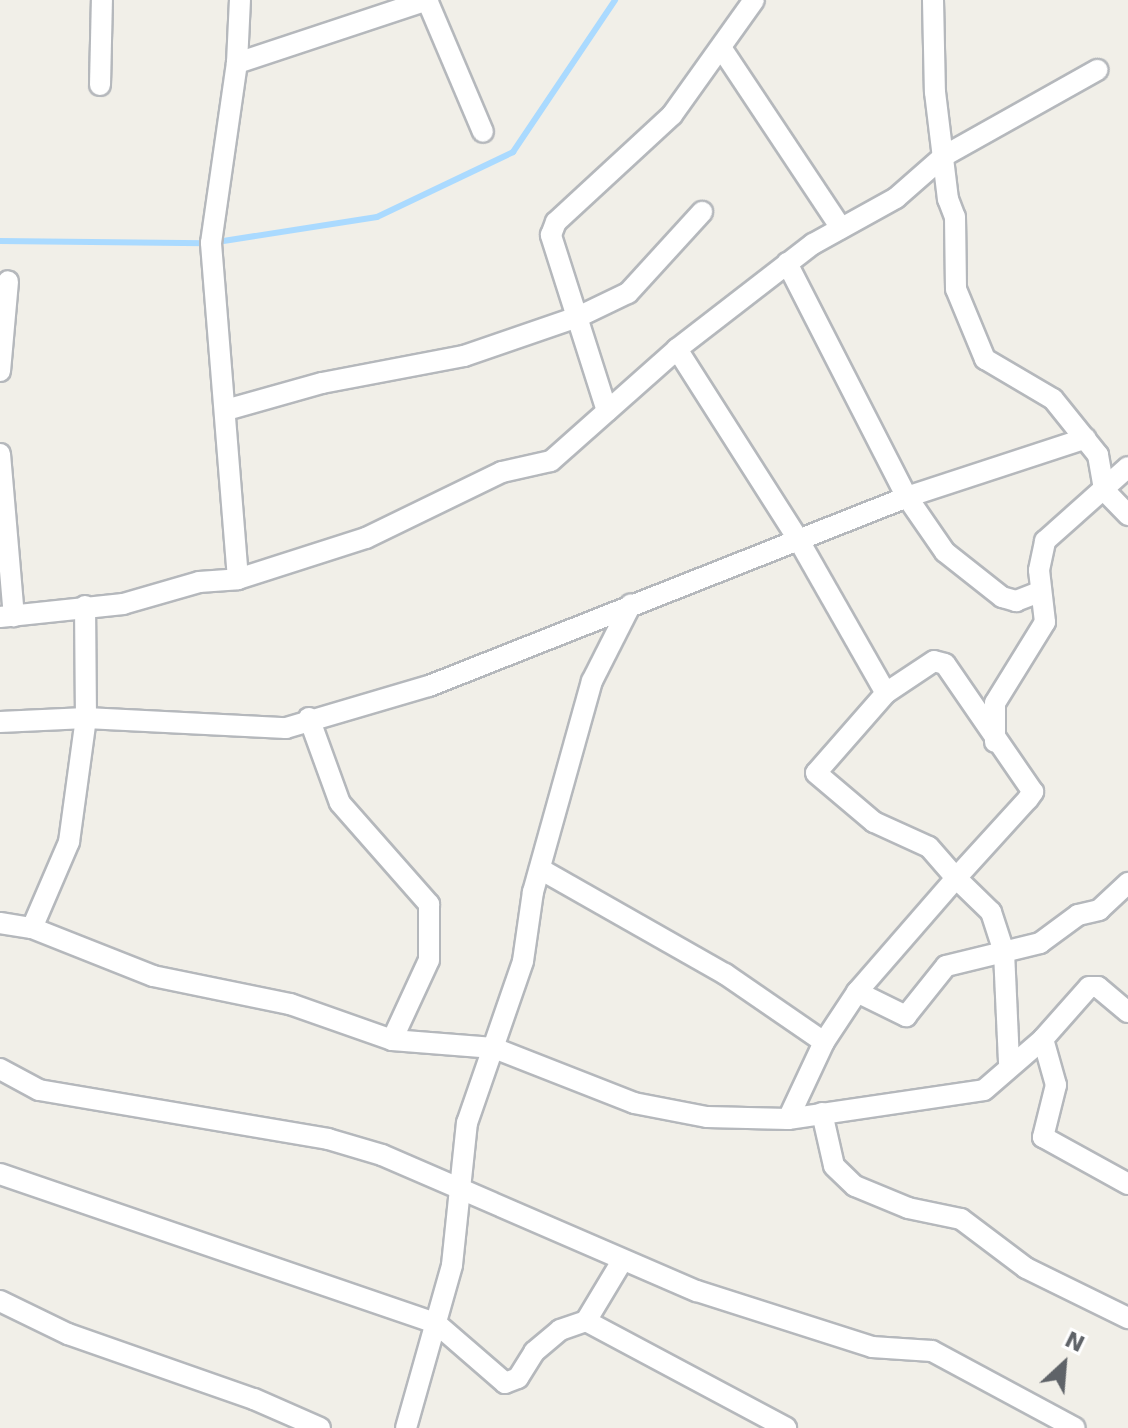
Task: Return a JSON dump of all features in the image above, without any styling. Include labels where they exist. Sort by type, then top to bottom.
[{"type":"street","points":[[100,85],[102,0]]},
{"type":"street","points":[[238,579],[211,243],[237,63],[240,0]]},
{"type":"street","points":[[237,63],[428,0],[483,132]]},
{"type":"street","points":[[607,411],[580,316],[550,245],[556,222],[672,115],[754,0]]},
{"type":"street","points":[[933,0],[944,156],[955,217],[956,289],[985,359],[1045,392],[1098,455],[1104,490],[1128,515]]},
{"type":"street","points":[[722,49],[841,228]]},
{"type":"street","points":[[0,454],[7,616],[85,606],[238,579],[366,538],[502,472],[551,461],[677,349],[787,263],[841,228],[896,198],[944,156],[1097,70]]},
{"type":"street","points":[[226,410],[322,383],[464,356],[580,316],[628,293],[702,212]]},
{"type":"street","points":[[787,263],[907,497],[945,552],[970,574],[1016,601],[1040,592]]},
{"type":"street","points":[[0,371],[8,281]]},
{"type":"street","points":[[677,349],[798,539],[886,693]]},
{"type":"street","points":[[0,722],[86,718],[249,729],[286,728],[309,718],[429,686],[907,497],[1086,438]]},
{"type":"street","points":[[995,742],[995,703],[1045,622],[1040,592],[1045,541],[1128,467]]},
{"type":"street","points":[[406,1428],[452,1265],[467,1123],[523,961],[540,869],[592,681],[631,604]]},
{"type":"street","points":[[32,928],[69,842],[86,718],[85,606]]},
{"type":"street","points":[[788,1119],[824,1042],[857,992],[956,878],[1033,792],[940,661],[886,693],[816,773],[874,822],[929,847],[956,878],[991,912],[1004,952],[1009,1063]]},
{"type":"street","points":[[309,718],[340,803],[429,904],[429,960],[392,1040]]},
{"type":"street","points":[[540,869],[725,974],[824,1042]]},
{"type":"street","points":[[857,992],[906,1016],[946,966],[1040,943],[1067,922],[1099,910],[1128,883]]},
{"type":"street","points":[[0,923],[32,928],[153,976],[290,1004],[392,1040],[494,1048],[634,1103],[707,1117],[788,1119],[984,1090],[1009,1063],[1043,1039],[1094,985],[1128,1012]]},
{"type":"street","points":[[1043,1039],[1056,1085],[1043,1137],[1128,1184]]},
{"type":"street","points":[[2,1074],[39,1090],[328,1139],[458,1186],[622,1261],[765,1315],[872,1347],[932,1351],[1075,1428]]},
{"type":"street","points":[[822,1113],[834,1166],[855,1186],[908,1208],[961,1219],[1026,1268],[1128,1318]]},
{"type":"street","points":[[0,1174],[437,1324],[510,1383],[534,1352],[560,1330],[586,1321],[622,1261]]},
{"type":"street","points":[[0,1301],[68,1334],[254,1399],[320,1428]]},
{"type":"street","points":[[586,1321],[786,1428]]},
{"type":"waterway","points":[[217,242],[377,217],[513,152],[615,0]]},
{"type":"waterway","points":[[0,241],[206,243]]}]
